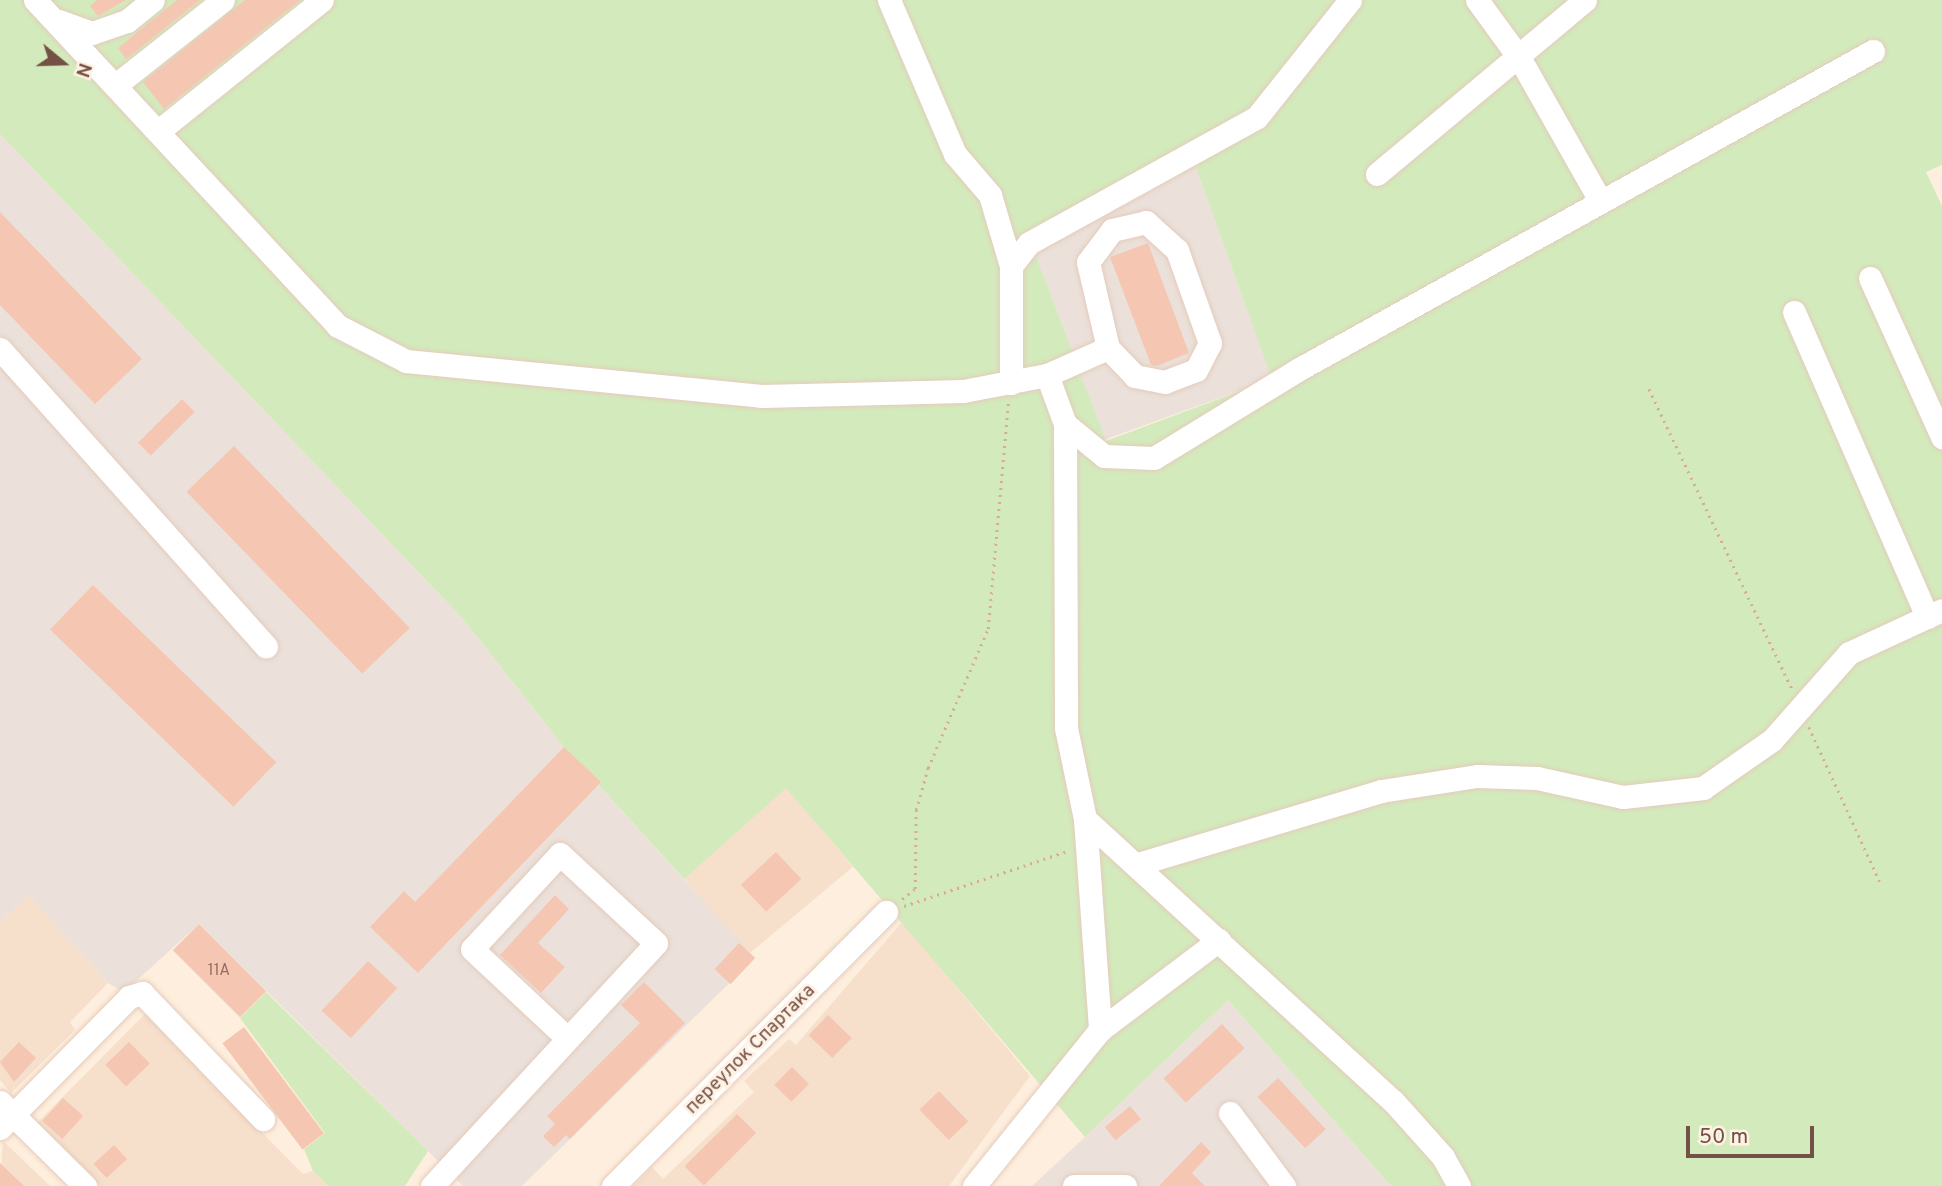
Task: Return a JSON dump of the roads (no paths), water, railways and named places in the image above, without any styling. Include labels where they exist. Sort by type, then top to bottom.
[{"type":"street","points":[[35,0],[161,130],[338,326],[406,361],[761,396],[1011,383],[1047,375],[1108,348]]},
{"type":"street","points":[[55,20],[92,33],[127,21],[153,0]]},
{"type":"street","points":[[117,84],[223,0]]},
{"type":"street","points":[[161,130],[322,0]]},
{"type":"street","points":[[889,0],[955,153],[989,195],[1011,265],[1011,383]]},
{"type":"street","points":[[1011,265],[1029,243],[1257,117],[1350,0]]},
{"type":"street","points":[[1476,0],[1520,59],[1601,202]]},
{"type":"street","points":[[1377,174],[1520,59],[1585,0]]},
{"type":"street","points":[[1065,424],[1104,456],[1154,458],[1301,368],[1873,51]]},
{"type":"street","points":[[1146,222],[1177,250],[1210,343],[1196,370],[1165,382],[1135,376],[1108,348],[1088,262],[1112,230],[1146,222]]},
{"type":"street","points":[[1870,278],[1942,437]]},
{"type":"street","points":[[1138,864],[1381,791],[1477,776],[1537,778],[1623,797],[1703,788],[1772,740],[1799,705],[1849,653],[1935,614],[1794,312]]},
{"type":"street","points":[[0,349],[266,647]]},
{"type":"street","points":[[1047,375],[1065,424],[1066,728],[1085,819],[1100,1030]]},
{"type":"street","points":[[1085,819],[1138,864],[1392,1101],[1443,1157],[1459,1186]]},
{"type":"street","points":[[432,1186],[656,943],[561,854],[472,949],[567,1038]]},
{"type":"street","name":"переулок Спартака","points":[[613,1186],[886,912]]},
{"type":"street","points":[[974,1186],[1100,1030],[1219,940]]},
{"type":"street","points":[[85,1186],[4,1115],[129,997],[142,993],[263,1119]]},
{"type":"street","points":[[1230,1112],[1284,1186]]},
{"type":"street","points":[[1074,1186],[1125,1186]]}]
